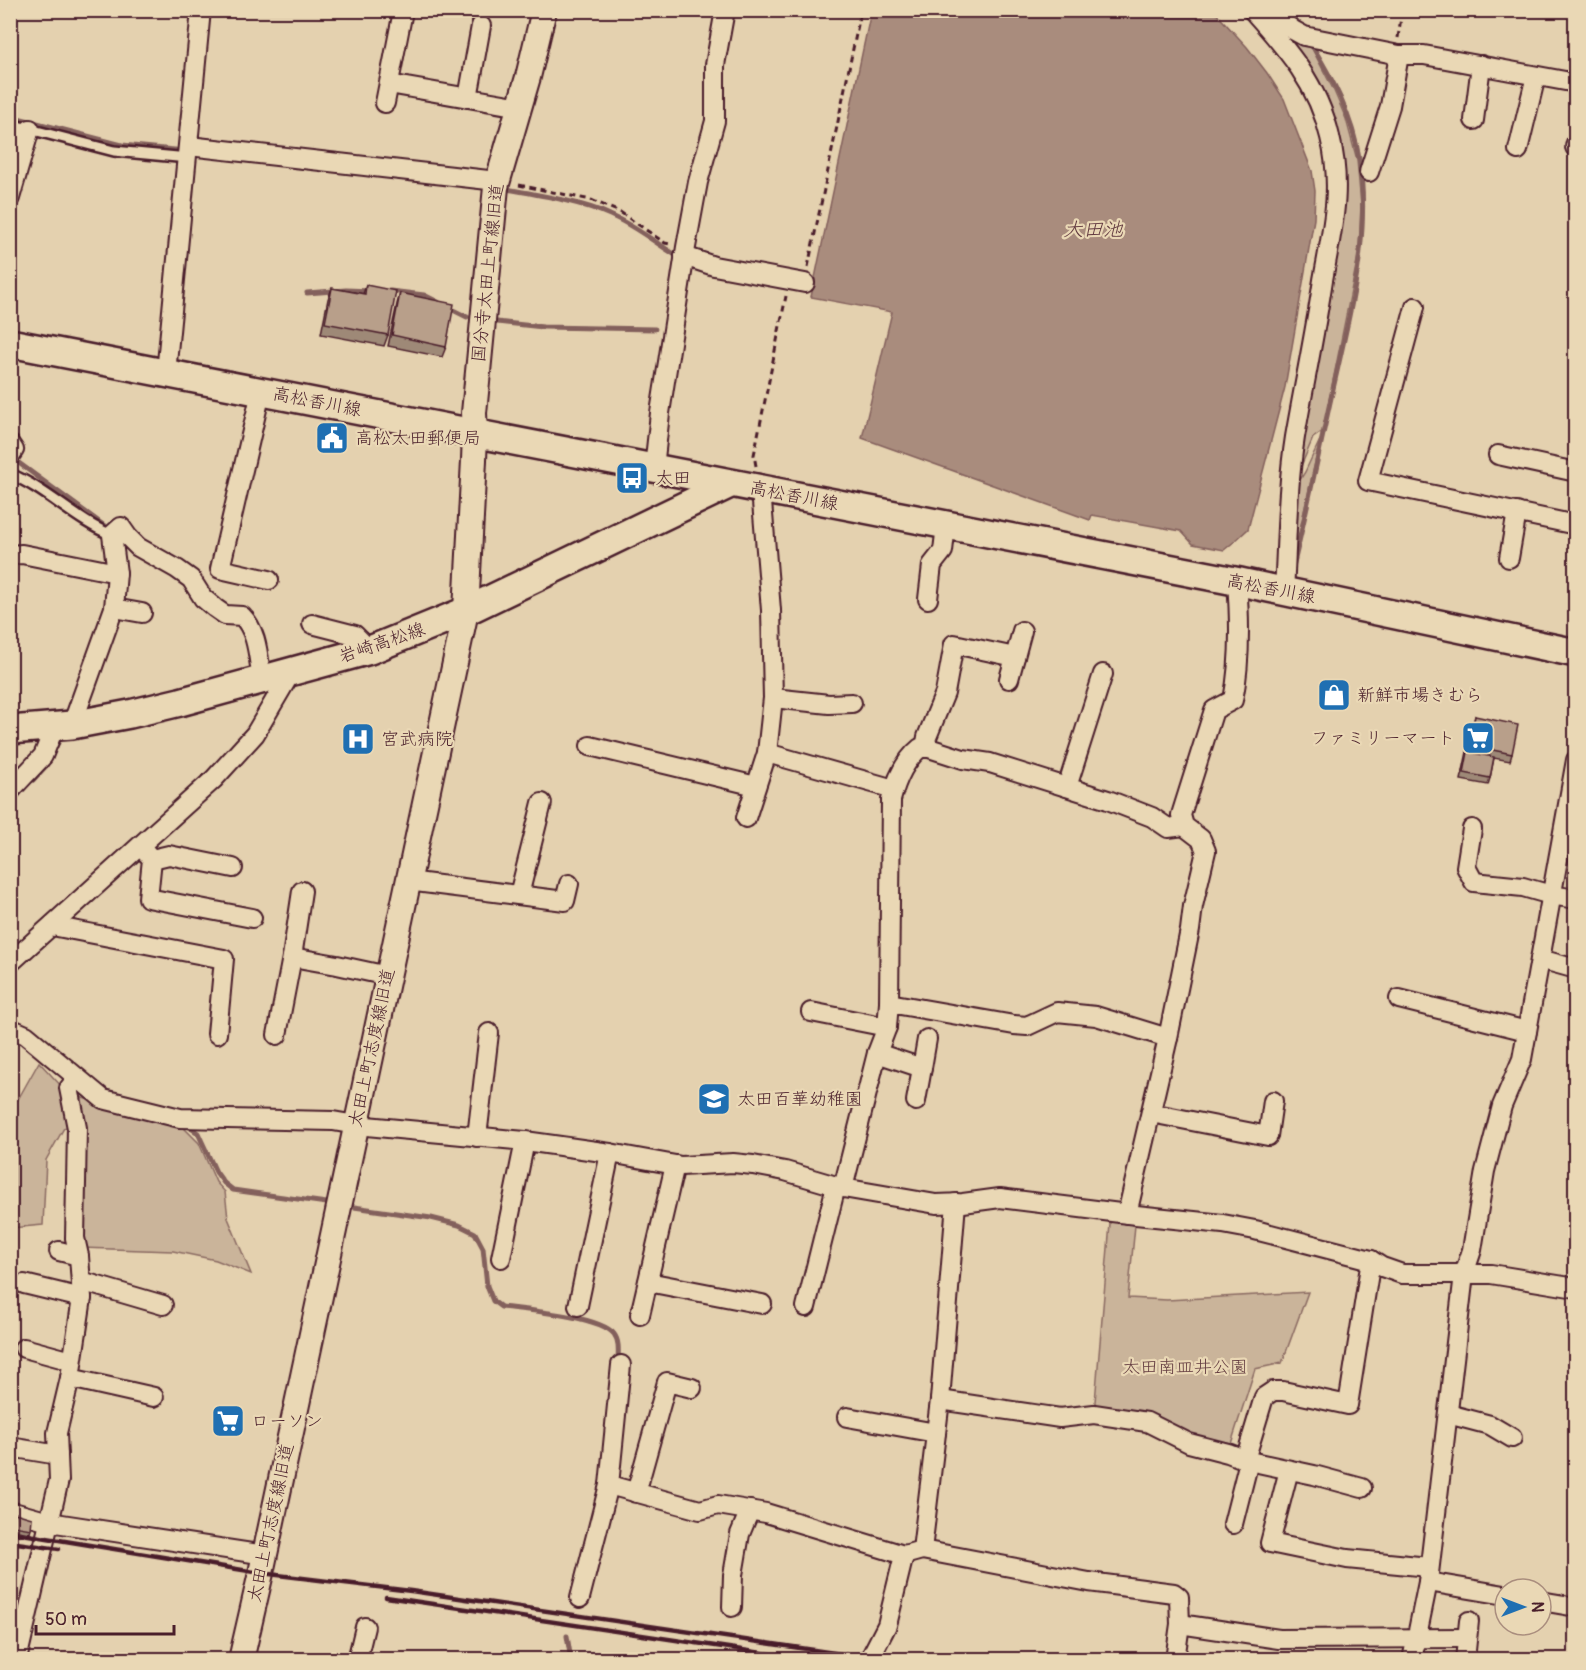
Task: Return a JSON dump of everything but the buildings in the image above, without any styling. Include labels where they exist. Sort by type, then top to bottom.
[{"type":"main road","name":"高松香川線","points":[[10,343],[1237,582],[1575,653]]},
{"type":"main road","name":"岩崎高松線","points":[[10,730],[63,726],[180,702],[370,650],[466,611],[730,484]]},
{"type":"street","points":[[166,374],[201,10]]},
{"type":"street","name":"国分寺太田上町線旧道","points":[[475,433],[474,413],[496,186],[520,107],[544,10]]},
{"type":"street","points":[[654,468],[685,251],[698,182],[715,121],[715,65],[725,10]]},
{"type":"street","points":[[1252,10],[1285,47],[1312,88],[1330,135],[1337,187],[1333,230],[1290,474],[1284,592]]},
{"type":"street","points":[[1269,10],[1293,30],[1306,36],[1399,55],[1424,55],[1575,83]]},
{"type":"street","points":[[386,103],[403,11]]},
{"type":"street","points":[[468,98],[481,26]]},
{"type":"street","points":[[1369,172],[1390,106],[1399,55]]},
{"type":"street","points":[[1474,120],[1481,65]]},
{"type":"street","points":[[1518,150],[1536,76]]},
{"type":"street","points":[[389,84],[520,107]]},
{"type":"street","points":[[10,198],[30,129]]},
{"type":"street","points":[[188,152],[496,186]]},
{"type":"street","points":[[685,251],[714,266],[805,283]]},
{"type":"street","points":[[1415,307],[1368,481],[1575,525]]},
{"type":"street","points":[[261,392],[220,569],[269,580]]},
{"type":"street","name":"太田上町志度線旧道","points":[[241,1659],[466,611],[475,433]]},
{"type":"street","points":[[1498,455],[1575,472]]},
{"type":"street","points":[[746,818],[767,753],[773,698],[771,610],[761,490]]},
{"type":"street","points":[[1509,558],[1517,512]]},
{"type":"street","points":[[928,599],[932,565],[943,551],[946,525]]},
{"type":"street","points":[[10,791],[43,756],[63,726],[114,608],[117,573],[108,534],[121,527],[138,547],[191,579],[203,598],[215,608],[225,615],[242,616],[250,624],[262,679]]},
{"type":"street","points":[[10,555],[22,554],[117,573]]},
{"type":"street","points":[[1127,1214],[1168,1038],[1206,851],[1201,839],[1184,826],[1181,815],[1214,710],[1233,700],[1236,683],[1240,620],[1237,582]]},
{"type":"street","points":[[114,608],[142,613]]},
{"type":"street","points":[[312,624],[355,635],[370,650]]},
{"type":"street","points":[[1010,679],[1022,631]]},
{"type":"street","points":[[925,748],[927,737],[945,693],[954,644],[1015,657]]},
{"type":"street","points":[[10,963],[52,926],[146,852],[255,734],[292,671]]},
{"type":"street","points":[[1067,788],[1103,674]]},
{"type":"street","points":[[773,698],[829,704],[852,703]]},
{"type":"street","points":[[590,746],[756,786]]},
{"type":"street","points":[[806,1306],[877,1053],[887,1027],[891,800],[902,770],[913,754],[920,748],[925,748],[963,759],[990,763],[1119,804],[1152,817],[1168,828],[1184,826]]},
{"type":"street","points":[[767,753],[894,789]]},
{"type":"street","points":[[1412,1659],[1429,1575],[1464,1274],[1472,1250],[1488,1160],[1503,1106],[1522,1059],[1575,760]]},
{"type":"street","points":[[519,895],[542,803]]},
{"type":"street","points":[[1472,829],[1466,867],[1474,882],[1523,887],[1575,899]]},
{"type":"street","points":[[146,852],[233,868]]},
{"type":"street","points":[[146,852],[148,898],[252,918]]},
{"type":"street","points":[[408,881],[565,901],[569,884]]},
{"type":"street","points":[[278,1035],[302,891]]},
{"type":"street","points":[[52,926],[224,959],[218,1034]]},
{"type":"street","points":[[292,957],[388,976]]},
{"type":"street","points":[[1539,959],[1575,969]]},
{"type":"street","points":[[1399,999],[1527,1032]]},
{"type":"street","points":[[889,1003],[1027,1026],[1057,1012],[1096,1016],[1168,1038]]},
{"type":"street","points":[[812,1012],[887,1027]]},
{"type":"street","points":[[10,1028],[26,1035],[73,1083],[103,1099],[180,1118],[333,1121],[525,1142],[609,1153],[681,1166],[733,1162],[785,1172],[839,1187],[936,1204],[1000,1198],[1223,1224],[1371,1260],[1382,1267],[1402,1274],[1491,1274],[1575,1288]]},
{"type":"street","points":[[477,1137],[489,1033]]},
{"type":"street","points":[[916,1101],[927,1039]]},
{"type":"street","points":[[877,1053],[922,1068]]},
{"type":"street","points":[[17,1659],[59,1480],[57,1432],[71,1369],[82,1290],[75,1238],[77,1128],[73,1083]]},
{"type":"street","points":[[1150,1113],[1268,1136],[1273,1101]]},
{"type":"street","points":[[501,1258],[525,1142]]},
{"type":"street","points":[[578,1306],[609,1153]]},
{"type":"street","points":[[640,1315],[675,1165]]},
{"type":"street","points":[[922,1550],[940,1400],[956,1203]]},
{"type":"street","points":[[59,1251],[79,1256]]},
{"type":"street","points":[[1233,1524],[1264,1397],[1273,1391],[1283,1391],[1348,1405],[1371,1260]]},
{"type":"street","points":[[648,1282],[762,1304]]},
{"type":"street","points":[[24,1284],[82,1290],[163,1305]]},
{"type":"street","points":[[24,1348],[71,1369],[154,1397]]},
{"type":"street","points":[[579,1598],[609,1485],[621,1365]]},
{"type":"street","points":[[636,1493],[667,1382],[692,1388]]},
{"type":"street","points":[[940,1400],[1060,1418],[1094,1414],[1147,1422],[1188,1443],[1228,1453],[1247,1461],[1362,1488]]},
{"type":"street","points":[[1448,1414],[1490,1425],[1512,1438]]},
{"type":"street","points":[[847,1417],[936,1433]]},
{"type":"street","points":[[10,1447],[58,1455]]},
{"type":"street","points":[[1289,1470],[1270,1543],[1429,1575],[1493,1592]]},
{"type":"street","points":[[609,1485],[700,1510],[718,1505],[766,1513],[904,1555],[922,1550],[1089,1582],[1174,1593],[1179,1597],[1180,1624],[1175,1659]]},
{"type":"street","points":[[732,1607],[733,1575],[740,1534],[750,1510]]},
{"type":"street","points":[[10,1511],[50,1522],[265,1555]]},
{"type":"street","points":[[869,1659],[887,1625],[904,1555]]},
{"type":"street","points":[[1553,1603],[1575,1607]]},
{"type":"street","points":[[1180,1624],[1279,1639],[1417,1638],[1468,1630],[1465,1659]]},
{"type":"street","points":[[357,1659],[365,1627]]},
{"type":"lane","points":[[10,124],[114,151],[188,152]]},
{"type":"lane","points":[[10,474],[27,480],[68,510],[108,534]]},
{"type":"path","points":[[761,490],[754,455],[786,294],[805,283],[861,10]]},
{"type":"path","points":[[1399,55],[1396,49],[1402,10]]},
{"type":"path","points":[[496,186],[591,200],[620,212],[665,243],[685,251]]},
{"type":"green space","points":[[1263,11],[1308,41],[1334,91],[1346,119],[1357,160],[1361,205],[1359,251],[1323,431],[1313,438],[1296,478],[1341,154]]},
{"type":"green space","points":[[1320,440],[1291,570],[1295,488]]},
{"type":"green space","points":[[39,1062],[63,1088],[83,1098],[132,1114],[183,1127],[199,1143],[216,1182],[225,1192],[228,1218],[251,1274],[216,1260],[173,1251],[81,1248],[79,1124],[64,1128],[46,1160],[43,1225],[11,1228],[11,1120],[16,1103]]},
{"type":"green space","name":"太田南皿井公園","points":[[1111,1212],[1136,1215],[1128,1298],[1167,1300],[1308,1292],[1282,1363],[1255,1369],[1228,1453],[1094,1414]]},
{"type":"water","name":"大田池","points":[[871,11],[1214,11],[1267,73],[1284,99],[1312,171],[1315,191],[1314,219],[1285,387],[1248,529],[1224,550],[1193,544],[1181,531],[1092,515],[1090,520],[862,438],[892,312],[811,297]]},
{"type":"waterway","points":[[1287,10],[1300,25]]},
{"type":"waterway","points":[[1293,567],[1353,298],[1363,215],[1359,159],[1352,128],[1334,84],[1310,42]]},
{"type":"waterway","points":[[10,116],[122,145],[185,151]]},
{"type":"waterway","points":[[501,188],[557,198],[598,210],[627,223],[674,254]]},
{"type":"waterway","points":[[307,293],[371,291]]},
{"type":"waterway","points":[[390,291],[424,295],[438,302]]},
{"type":"waterway","points":[[449,308],[467,317]]},
{"type":"waterway","points":[[497,322],[543,327],[655,329]]},
{"type":"waterway","points":[[12,458],[106,527],[106,533]]},
{"type":"waterway","points":[[33,780],[46,766],[63,733]]},
{"type":"waterway","points":[[10,804],[20,793]]},
{"type":"waterway","points":[[185,1124],[198,1133],[216,1172],[233,1190],[334,1204]]},
{"type":"waterway","points":[[347,1206],[431,1218],[459,1225],[475,1233],[483,1248],[487,1286],[493,1301],[501,1307],[578,1318],[606,1328],[614,1334],[617,1340],[618,1362]]},
{"type":"waterway","points":[[567,1636],[571,1660]]},
{"type":"railway","points":[[10,1532],[261,1573],[411,1591],[882,1660]]},
{"type":"railway","points":[[10,1542],[59,1549]]},
{"type":"railway","points":[[386,1597],[810,1660]]},
{"type":"place","name":"高松太田郵便局","points":[[332,438]]},
{"type":"place","name":"太田","points":[[632,478]]},
{"type":"place","name":"新鮮市場きむら","points":[[1334,695]]},
{"type":"place","name":"ファミリーマート","points":[[1478,738]]},
{"type":"place","name":"宮武病院","points":[[358,739]]},
{"type":"place","name":"太田百華幼稚園","points":[[714,1099]]},
{"type":"place","name":"ローソン","points":[[228,1421]]}]
